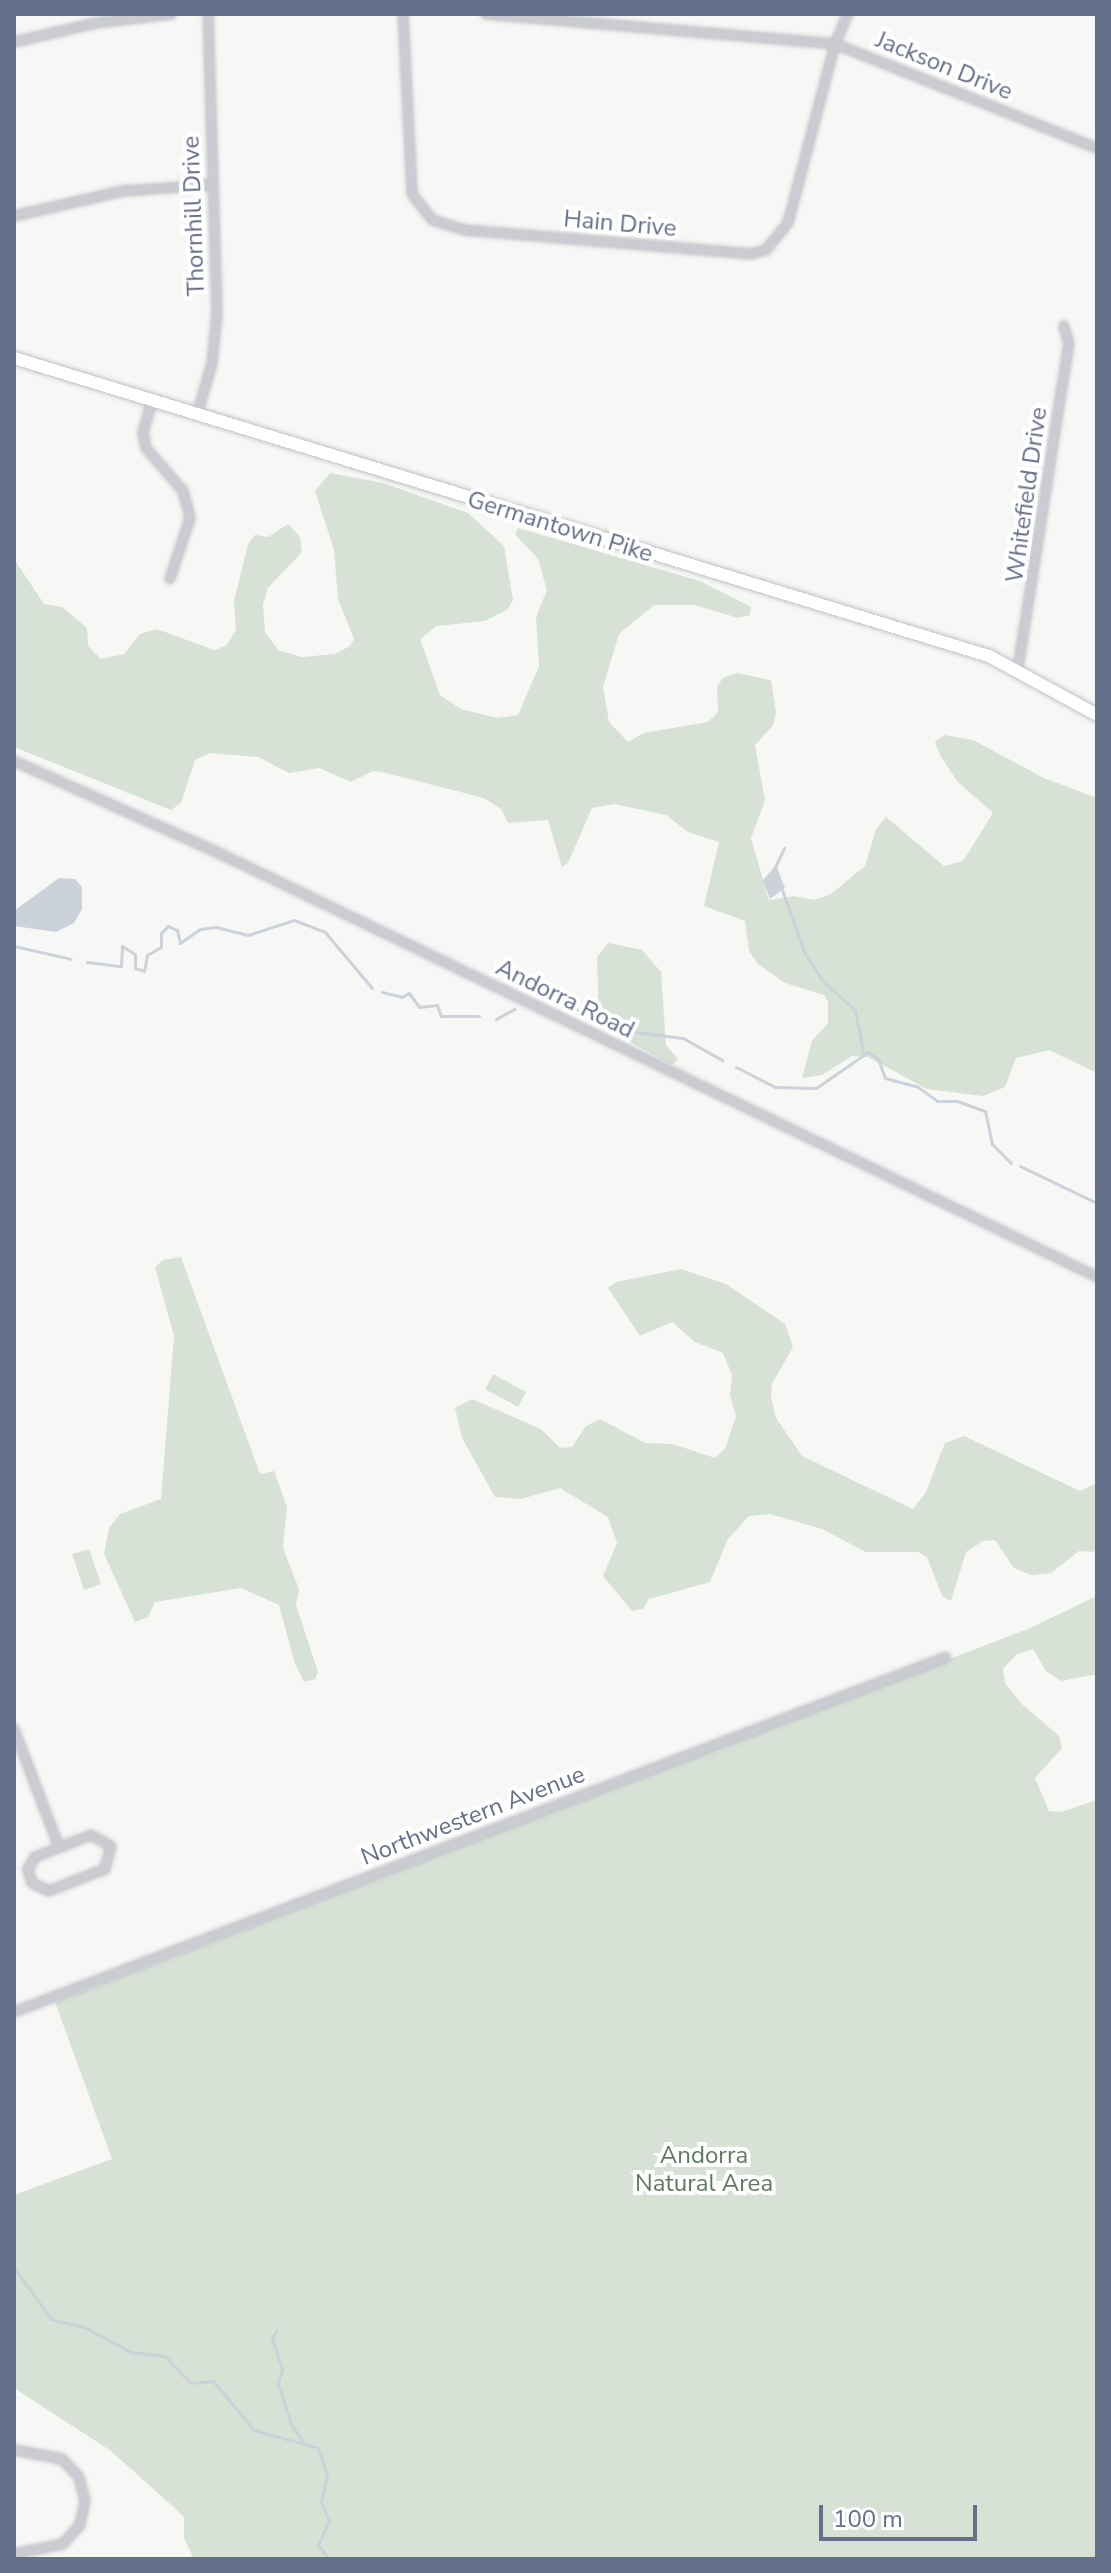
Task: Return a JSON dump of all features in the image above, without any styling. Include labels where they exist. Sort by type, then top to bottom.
[{"type":"main road","name":"Germantown Pike","points":[[14,358],[1018,668],[1097,715]]},
{"type":"street","points":[[14,42],[96,23],[171,14]]},
{"type":"street","name":"Thornhill Drive","points":[[197,415],[212,363],[217,313],[208,14]]},
{"type":"street","name":"Hain Drive","points":[[403,14],[412,194],[432,220],[465,230],[726,253],[766,250],[788,223],[835,44],[848,14]]},
{"type":"street","name":"Jackson Drive","points":[[486,14],[835,44],[1097,148]]},
{"type":"street","points":[[14,216],[123,191],[212,185]]},
{"type":"street","name":"Whitefield Drive","points":[[1018,668],[1069,344],[1064,326]]},
{"type":"street","points":[[152,401],[143,433],[146,448],[183,491],[190,518],[170,579]]},
{"type":"street","name":"Andorra Road","points":[[14,761],[223,855],[1097,1277]]},
{"type":"street","name":"Northwestern Avenue","points":[[14,2012],[946,1657]]},
{"type":"street","points":[[14,1729],[59,1847]]},
{"type":"street","points":[[96,1835],[108,1842],[112,1856],[100,1872],[53,1890],[39,1889],[29,1879],[29,1865],[59,1847],[96,1835]]},
{"type":"street","points":[[14,2450],[62,2459],[79,2477],[85,2501],[80,2525],[63,2544],[14,2554]]},
{"type":"green space","points":[[330,473],[383,483],[468,513],[504,546],[513,600],[507,610],[485,621],[437,626],[420,639],[440,695],[461,709],[497,718],[518,715],[539,666],[536,617],[547,590],[538,559],[515,534],[518,528],[700,581],[751,607],[750,615],[738,618],[695,605],[654,605],[619,634],[603,687],[609,722],[628,742],[644,733],[708,722],[718,712],[717,686],[723,678],[737,673],[771,680],[776,712],[773,725],[755,745],[765,800],[751,838],[769,900],[794,896],[814,900],[831,894],[865,866],[876,829],[886,817],[944,866],[963,861],[993,813],[957,781],[941,757],[935,742],[944,735],[973,740],[1044,778],[1097,798],[1097,1073],[1049,1050],[1016,1058],[1005,1087],[983,1096],[927,1089],[868,1057],[852,1056],[822,1075],[802,1078],[812,1041],[828,1023],[828,1002],[824,995],[785,983],[758,964],[749,951],[745,921],[704,906],[719,842],[688,832],[666,815],[614,804],[592,808],[568,863],[562,867],[548,820],[508,823],[501,809],[484,798],[382,772],[373,771],[351,782],[319,768],[289,773],[258,757],[210,753],[195,760],[181,803],[171,810],[14,747],[14,559],[44,604],[62,607],[87,628],[88,646],[101,659],[124,654],[140,634],[157,629],[214,650],[226,646],[236,630],[234,601],[248,544],[255,535],[268,537],[288,524],[300,537],[302,552],[268,588],[263,604],[265,632],[278,650],[302,657],[335,654],[350,646],[354,639],[338,599],[334,550],[315,491]]},
{"type":"green space","points":[[608,943],[642,950],[661,972],[666,1045],[678,1059],[672,1065],[599,1025],[597,957]]},
{"type":"green space","points":[[181,1257],[260,1474],[274,1471],[287,1507],[283,1548],[299,1589],[296,1605],[318,1672],[315,1679],[304,1682],[295,1664],[279,1605],[241,1588],[155,1602],[148,1617],[135,1622],[104,1554],[109,1528],[120,1514],[161,1499],[174,1336],[155,1267],[163,1260]]},
{"type":"green space","points":[[681,1269],[726,1284],[785,1324],[793,1347],[772,1384],[771,1397],[776,1418],[802,1456],[913,1509],[926,1492],[945,1443],[964,1436],[1080,1491],[1097,1483],[1097,1552],[1079,1551],[1051,1573],[1031,1575],[1014,1568],[995,1540],[983,1541],[966,1552],[951,1601],[942,1596],[927,1557],[918,1552],[866,1552],[822,1529],[770,1514],[749,1516],[728,1539],[710,1582],[649,1599],[643,1609],[632,1611],[603,1576],[617,1543],[608,1517],[560,1488],[521,1499],[495,1497],[462,1438],[455,1408],[472,1399],[541,1429],[560,1448],[572,1447],[586,1426],[600,1419],[645,1443],[673,1444],[715,1458],[725,1449],[736,1416],[730,1395],[732,1375],[723,1353],[695,1342],[672,1322],[640,1336],[608,1288],[616,1282]]},
{"type":"green space","points":[[493,1374],[526,1392],[518,1407],[485,1389]]},
{"type":"green space","points":[[89,1549],[101,1584],[84,1590],[72,1554]]},
{"type":"green space","name":"Andorra Natural Area","points":[[1097,1596],[1097,1674],[1061,1681],[1046,1671],[1033,1649],[1017,1654],[1003,1669],[1005,1683],[1022,1704],[1059,1736],[1062,1748],[1035,1778],[1049,1811],[1061,1812],[1097,1800],[1097,2559],[194,2559],[184,2538],[184,2517],[111,2451],[14,2388],[14,2195],[112,2159],[55,2002],[1028,1629]]},
{"type":"shaded area","points":[[776,865],[785,888],[770,899],[763,880]]},
{"type":"shaded area","points":[[59,878],[75,879],[82,887],[82,909],[74,923],[56,932],[14,926],[14,911]]},
{"type":"waterway","points":[[776,865],[784,848]]},
{"type":"waterway","points":[[782,890],[805,954],[822,980],[855,1010],[863,1051]]},
{"type":"waterway","points":[[87,962],[121,966],[122,946],[135,954],[135,968],[144,971],[147,955],[161,947],[161,933],[168,926],[177,930],[180,943],[200,929],[216,927],[248,935],[294,920],[325,932],[372,988]]},
{"type":"waterway","points":[[14,946],[71,959]]},
{"type":"waterway","points":[[540,994],[555,989],[582,1013]]},
{"type":"waterway","points":[[382,992],[402,997],[409,993],[419,1007],[437,1005],[441,1016],[479,1016]]},
{"type":"waterway","points":[[496,1019],[514,1009]]},
{"type":"waterway","points":[[589,1018],[627,1031],[683,1038],[722,1060]]},
{"type":"waterway","points":[[736,1067],[775,1087],[816,1088],[868,1052],[878,1059],[885,1078],[918,1087],[937,1101],[957,1101],[985,1111],[992,1144],[1011,1163]]},
{"type":"waterway","points":[[1020,1166],[1097,1203]]},
{"type":"waterway","points":[[14,2268],[51,2319],[84,2327],[131,2352],[165,2356],[190,2383],[213,2381],[254,2430],[318,2448],[327,2476],[321,2502],[329,2521],[318,2545],[329,2559]]},
{"type":"waterway","points":[[277,2330],[272,2338],[282,2369],[278,2384],[291,2424],[304,2443]]}]
